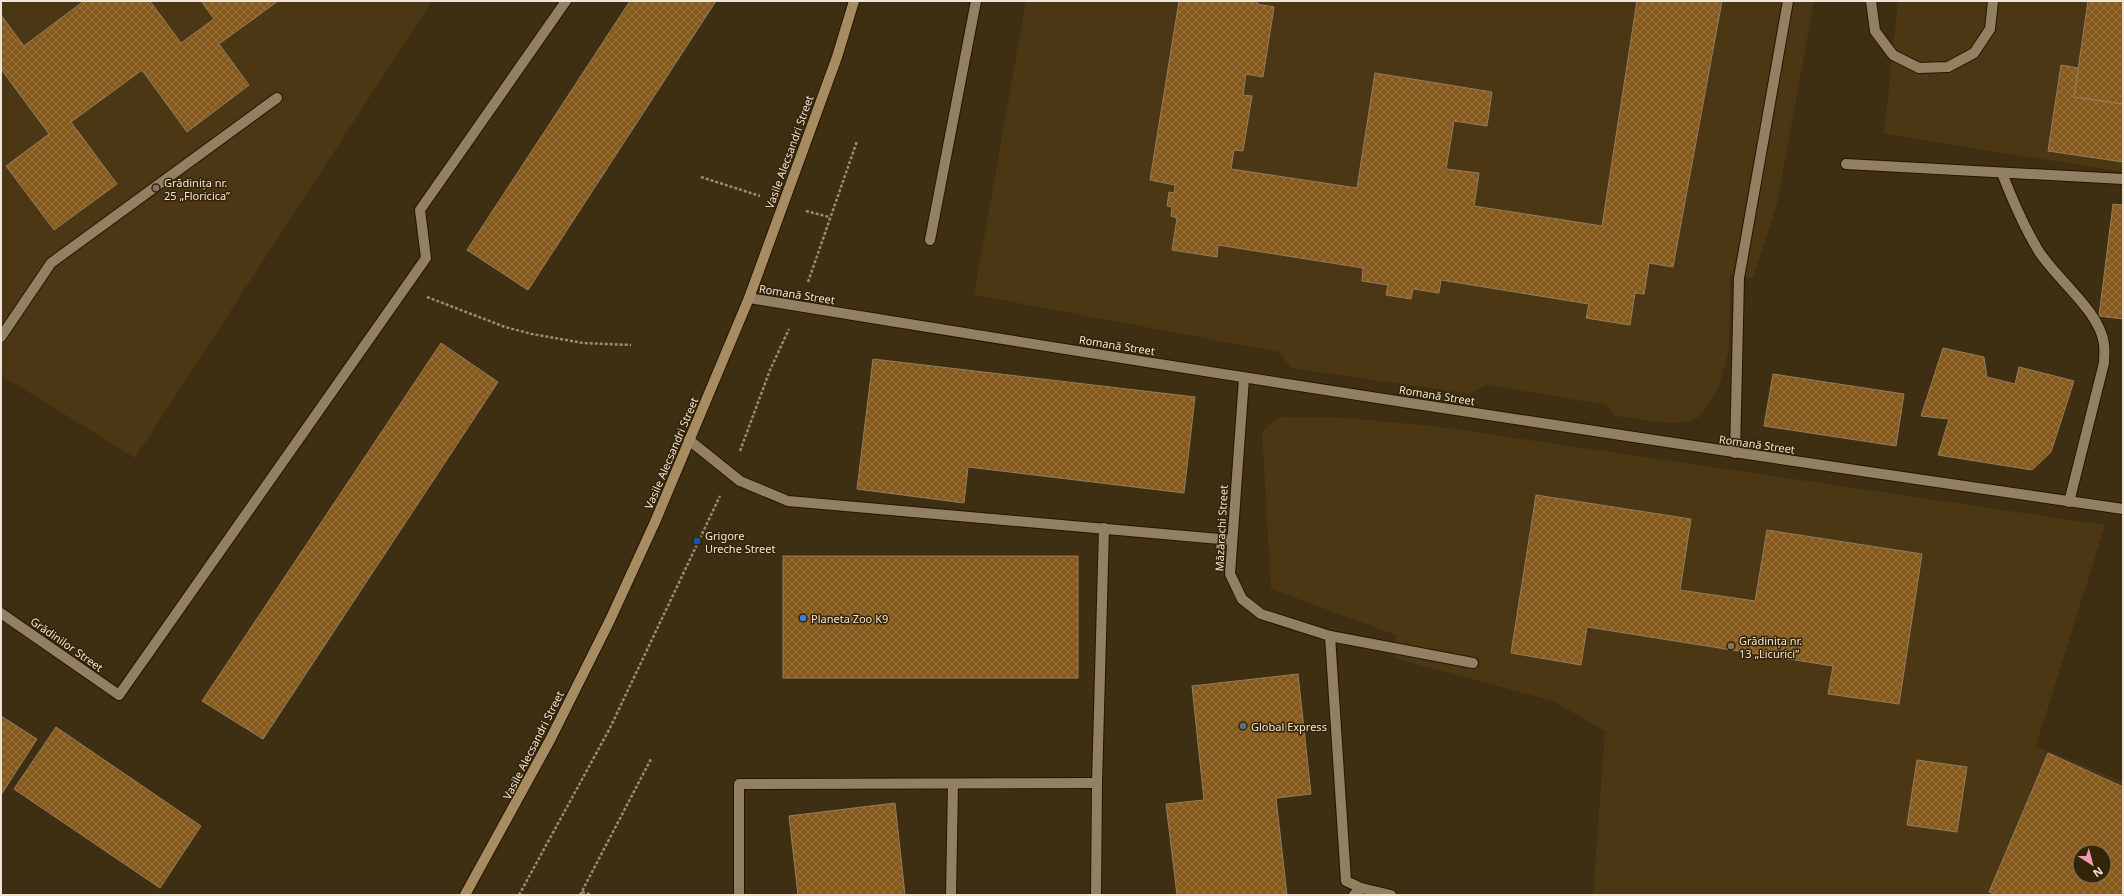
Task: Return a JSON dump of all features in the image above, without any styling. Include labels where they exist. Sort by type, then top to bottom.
[{"type":"main road","name":"Vasile Alecsandri Street","points":[[465,895],[516,806],[610,620],[689,440],[749,298],[837,57],[854,1]]},
{"type":"street","points":[[406,286],[426,258],[420,210],[566,1]]},
{"type":"street","points":[[930,240],[976,1]]},
{"type":"street","points":[[1735,453],[1739,278],[1788,1]]},
{"type":"street","points":[[1871,1],[1875,31],[1893,55],[1919,68],[1948,67],[1974,53],[1990,28],[1993,1]]},
{"type":"street","points":[[1,337],[51,263],[277,98]]},
{"type":"street","points":[[1846,164],[2123,179]]},
{"type":"street","points":[[2002,173],[2016,210],[2039,251],[2081,301],[2097,326],[2104,344],[2104,363],[2069,502]]},
{"type":"street","name":"Grădinilor Street","points":[[1,613],[119,695],[406,286]]},
{"type":"street","name":"Romană Street","points":[[749,298],[1244,378],[1735,453],[2123,509]]},
{"type":"street","name":"Măzărachi Street","points":[[1244,378],[1231,540],[1230,574],[1242,599],[1261,614],[1330,636],[1473,664]]},
{"type":"street","points":[[689,440],[740,481],[788,501],[1231,540]]},
{"type":"street","points":[[1096,895],[1096,783],[1104,528]]},
{"type":"street","points":[[1330,636],[1346,881],[1357,891],[1391,895]]},
{"type":"street","points":[[740,895],[739,784],[1096,783]]},
{"type":"street","points":[[951,895],[953,784]]},
{"type":"path","points":[[519,895],[610,728],[731,473],[770,370],[800,306],[856,141]]},
{"type":"path","points":[[406,286],[433,300],[505,327],[583,344],[632,345]]},
{"type":"path","points":[[580,895],[651,759]]},
{"type":"path","points":[[582,892],[592,895]]},
{"type":"shaded area","name":"Grădinița nr. 25 „Floricica”","points":[[1,1],[432,1],[135,458],[1,375]]},
{"type":"shaded area","points":[[1026,1],[1814,1],[1777,204],[1753,278],[1730,275],[1729,350],[1719,386],[1703,413],[1697,418],[1690,421],[1667,423],[1615,416],[1606,405],[1486,385],[1470,394],[1291,368],[1279,352],[974,295]]},
{"type":"shaded area","points":[[1898,1],[2123,1],[2123,172],[1884,134]]},
{"type":"shaded area","name":"Grădinița nr. 13 „Licurici”","points":[[1279,417],[1344,418],[1435,426],[2105,525],[2036,746],[2123,782],[2123,895],[1593,895],[1605,731],[1553,701],[1394,658],[1396,635],[1271,589],[1262,432]]},
{"type":"building","points":[[84,1],[150,1],[181,43],[214,19],[201,1],[278,1],[219,44],[249,85],[187,132],[142,70],[71,122],[117,184],[54,230],[6,166],[49,134],[1,69],[1,15],[24,46]]},
{"type":"building","points":[[630,1],[716,1],[528,290],[467,250]]},
{"type":"building","points":[[1179,1],[1258,1],[1257,4],[1274,7],[1263,77],[1246,74],[1243,95],[1252,96],[1243,151],[1234,150],[1231,169],[1357,188],[1375,73],[1492,92],[1487,126],[1454,121],[1446,169],[1479,173],[1474,206],[1602,226],[1637,1],[1722,1],[1673,267],[1649,263],[1644,294],[1635,293],[1630,325],[1586,318],[1589,304],[1441,280],[1439,293],[1413,289],[1411,299],[1386,295],[1388,285],[1362,281],[1363,268],[1218,245],[1217,257],[1172,250],[1177,218],[1171,216],[1172,207],[1167,206],[1169,192],[1174,193],[1175,185],[1150,180]]},
{"type":"building","points":[[2088,1],[2123,1],[2123,104],[2074,97]]},
{"type":"building","points":[[2061,65],[2078,68],[2074,97],[2123,104],[2123,162],[2048,151]]},
{"type":"building","points":[[2113,204],[2123,205],[2123,319],[2099,316]]},
{"type":"building","points":[[441,343],[498,382],[263,739],[202,701]]},
{"type":"building","points":[[1943,348],[1984,357],[1987,377],[2015,384],[2019,367],[2074,381],[2051,452],[2032,470],[1938,455],[1949,419],[1921,416]]},
{"type":"building","points":[[873,359],[1195,397],[1184,493],[968,467],[964,503],[857,489]]},
{"type":"building","points":[[1773,374],[1904,394],[1896,446],[1764,426]]},
{"type":"building","points":[[1536,495],[1691,519],[1680,590],[1755,601],[1767,530],[1922,554],[1899,704],[1828,694],[1833,666],[1587,627],[1581,665],[1511,653]]},
{"type":"building","points":[[783,556],[1078,556],[1078,678],[783,678]]},
{"type":"building","points":[[1298,674],[1311,794],[1276,798],[1287,895],[1177,895],[1166,804],[1204,800],[1192,686]]},
{"type":"building","points":[[1,716],[37,739],[1,795]]},
{"type":"building","points":[[56,727],[201,826],[160,888],[14,789]]},
{"type":"building","points":[[2048,753],[2123,787],[2123,895],[1996,895],[1989,892]]},
{"type":"building","points":[[1917,760],[1967,767],[1957,832],[1907,825]]},
{"type":"building","points":[[895,803],[905,895],[798,895],[789,816]]},
{"type":"place","name":"Grădinița nr. 25 „Floricica”","points":[[156,188]]},
{"type":"place","name":"Grigore Ureche Street","points":[[697,541]]},
{"type":"place","name":"Planeta Zoo K9","points":[[803,618]]},
{"type":"place","name":"Grădinița nr. 13 „Licurici”","points":[[1731,646]]},
{"type":"place","name":"Global Express","points":[[1243,726]]}]
